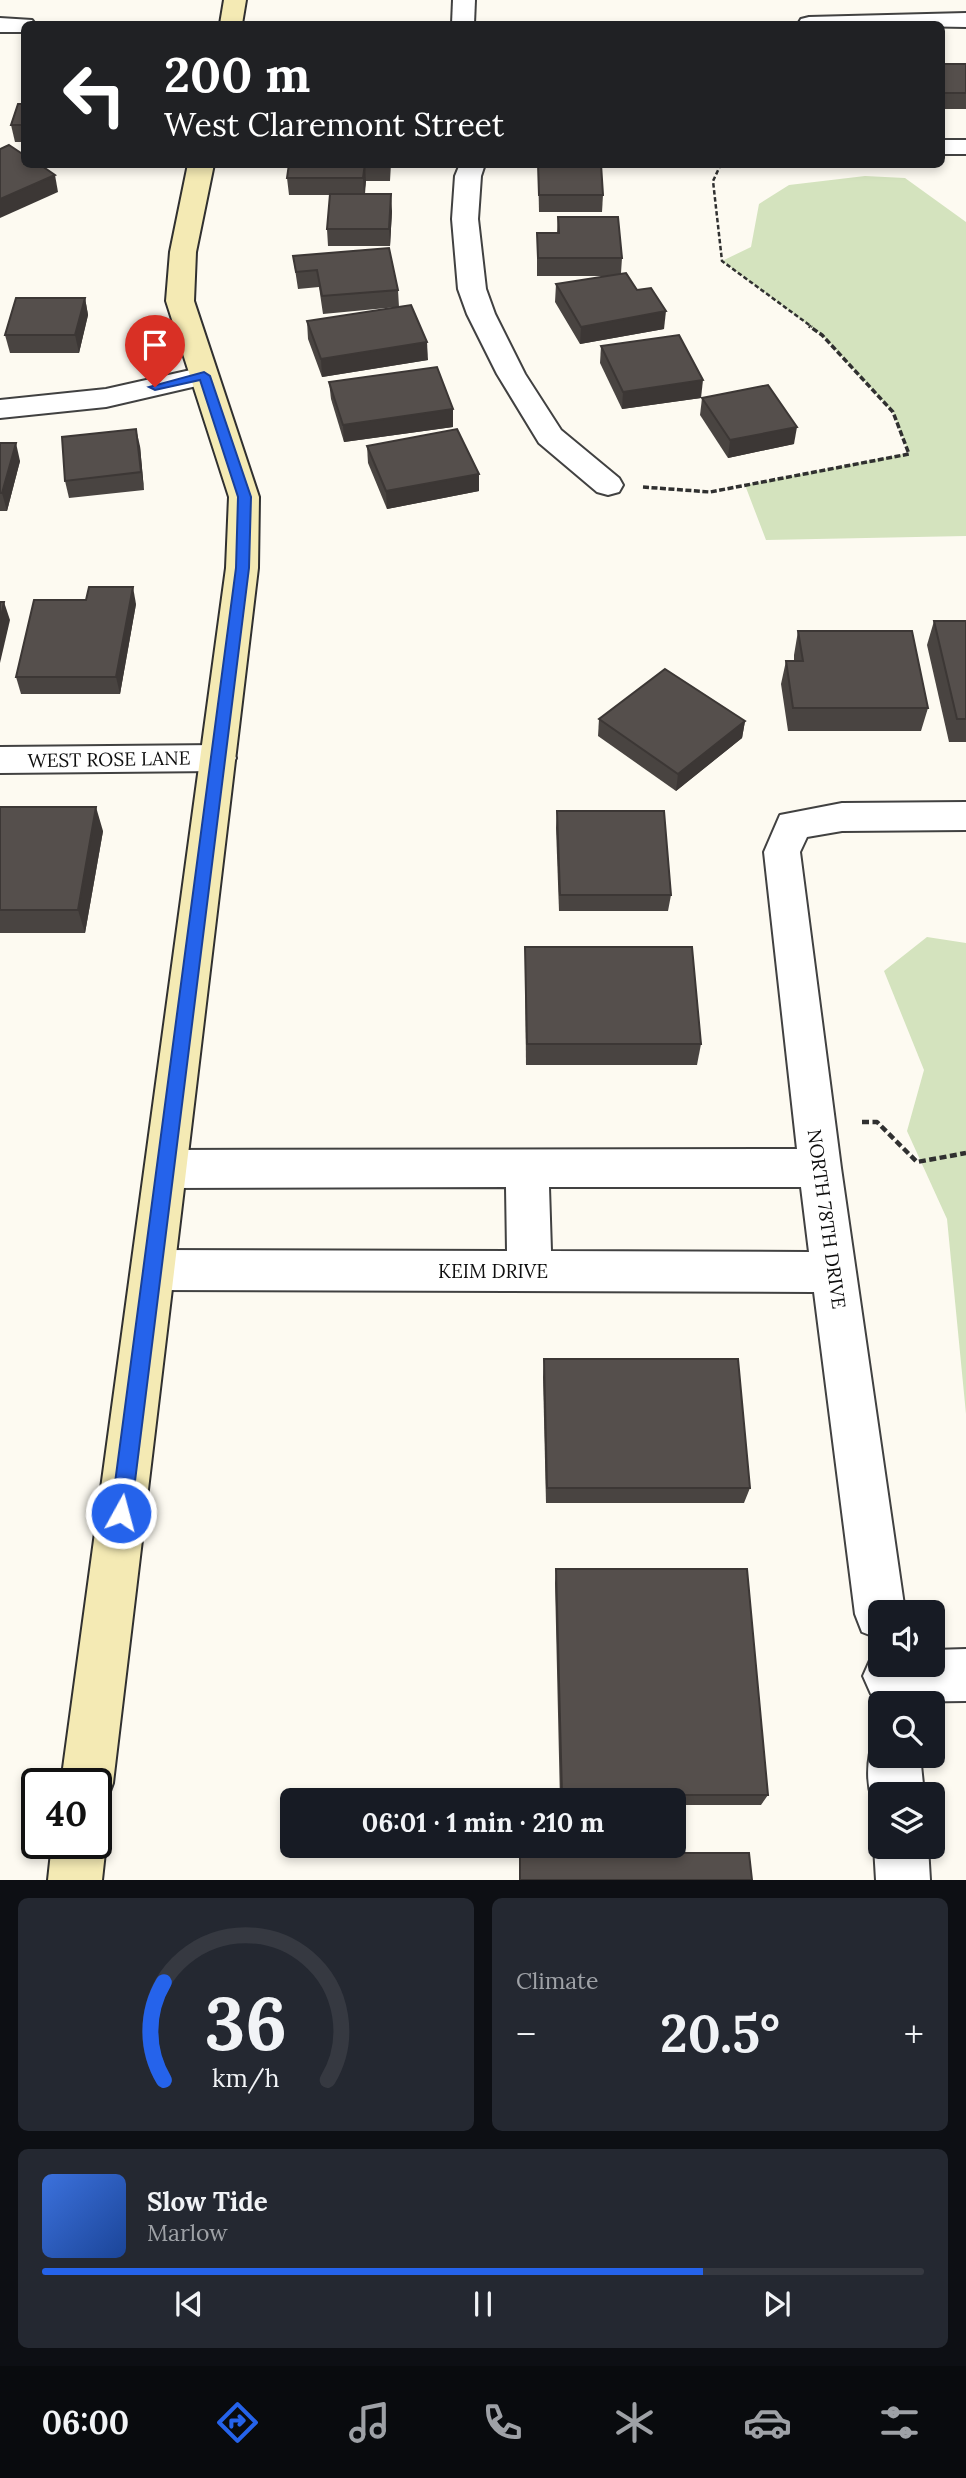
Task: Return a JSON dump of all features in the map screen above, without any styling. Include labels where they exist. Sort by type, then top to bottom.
[{"type":"street","points":[[231,21],[235,0]]},
{"type":"street","points":[[463,21],[464,0]]},
{"type":"street","points":[[927,21],[966,20]]},
{"type":"street","points":[[0,25],[21,25]]},
{"type":"street","points":[[945,147],[966,147]]},
{"type":"street","points":[[89,1768],[243,568],[244,497],[183,317],[180,280],[183,252],[200,168]]},
{"type":"street","points":[[471,168],[468,176],[465,219],[472,289],[481,314],[511,374],[550,436],[608,485]]},
{"type":"street","points":[[0,409],[106,398],[204,376]]},
{"type":"street","name":"WEST ROSE LANE","points":[[0,760],[218,758]]},
{"type":"street","name":"NORTH 78TH DRIVE","points":[[878,1600],[820,1168],[782,852],[793,825],[842,817],[966,816]]},
{"type":"street","points":[[166,1169],[820,1168]]},
{"type":"street","points":[[527,1169],[528,1271]]},
{"type":"street","name":"KEIM DRIVE","points":[[153,1270],[834,1272]]},
{"type":"street","points":[[889,1681],[966,1675]]},
{"type":"street","points":[[75,1880],[77,1859]]},
{"type":"street","points":[[902,1859],[904,1880]]},
{"type":"path","points":[[608,485],[710,492],[909,454],[893,412],[822,335],[722,261],[713,181],[719,168]]},
{"type":"path","points":[[814,1121],[877,1122],[917,1162],[966,1153]]},
{"type":"green space","points":[[865,176],[905,178],[966,222],[966,536],[766,540],[745,485],[909,453],[893,412],[822,335],[722,261],[751,247],[759,204],[789,185]]},
{"type":"green space","points":[[927,937],[966,943],[966,1414],[947,1219],[907,1131],[924,1070],[884,971]]},
{"type":"building","points":[[945,64],[966,64],[966,93],[945,93]]},
{"type":"building","points":[[18,104],[21,104],[21,125],[11,125]]},
{"type":"building","points":[[9,145],[21,153],[21,168],[45,168],[55,175],[0,199],[0,149]]},
{"type":"building","points":[[288,168],[364,168],[363,178],[287,178]]},
{"type":"building","points":[[538,168],[601,168],[603,195],[539,195]]},
{"type":"building","points":[[330,194],[391,194],[389,229],[327,229]]},
{"type":"building","points":[[558,217],[618,217],[622,258],[538,258],[537,233],[559,233]]},
{"type":"building","points":[[389,248],[398,290],[322,296],[317,270],[296,272],[293,256]]},
{"type":"building","points":[[626,273],[637,290],[651,288],[666,311],[581,327],[556,284]]},
{"type":"building","points":[[16,298],[85,298],[75,335],[5,335]]},
{"type":"building","points":[[411,305],[427,342],[321,359],[307,321]]},
{"type":"building","points":[[679,335],[703,380],[623,392],[601,346]]},
{"type":"building","points":[[437,367],[453,409],[343,425],[329,382]]},
{"type":"building","points":[[768,385],[797,427],[730,440],[702,398]]},
{"type":"building","points":[[136,429],[141,472],[65,481],[62,437]]},
{"type":"building","points":[[457,429],[479,474],[386,491],[367,446]]},
{"type":"building","points":[[0,443],[16,443],[2,493],[0,493]]},
{"type":"building","points":[[89,587],[133,587],[116,677],[16,677],[34,600],[86,600]]},
{"type":"building","points":[[0,602],[4,602],[0,622]]},
{"type":"building","points":[[934,621],[966,621],[966,719],[957,719]]},
{"type":"building","points":[[798,631],[912,631],[928,708],[793,708],[786,661],[803,661]]},
{"type":"building","points":[[665,669],[745,721],[678,774],[599,719]]},
{"type":"building","points":[[0,807],[96,807],[78,910],[0,910]]},
{"type":"building","points":[[557,811],[664,811],[671,895],[560,895]]},
{"type":"building","points":[[525,947],[692,947],[701,1044],[527,1044]]},
{"type":"building","points":[[544,1359],[738,1359],[750,1488],[547,1488]]},
{"type":"building","points":[[556,1569],[747,1569],[768,1795],[686,1795],[686,1788],[562,1788]]},
{"type":"building","points":[[686,1853],[749,1853],[752,1880],[520,1880],[520,1858],[686,1858]]},
{"type":"route","points":[[121,1513],[243,568],[245,520],[244,497],[204,376],[155,387]]}]
